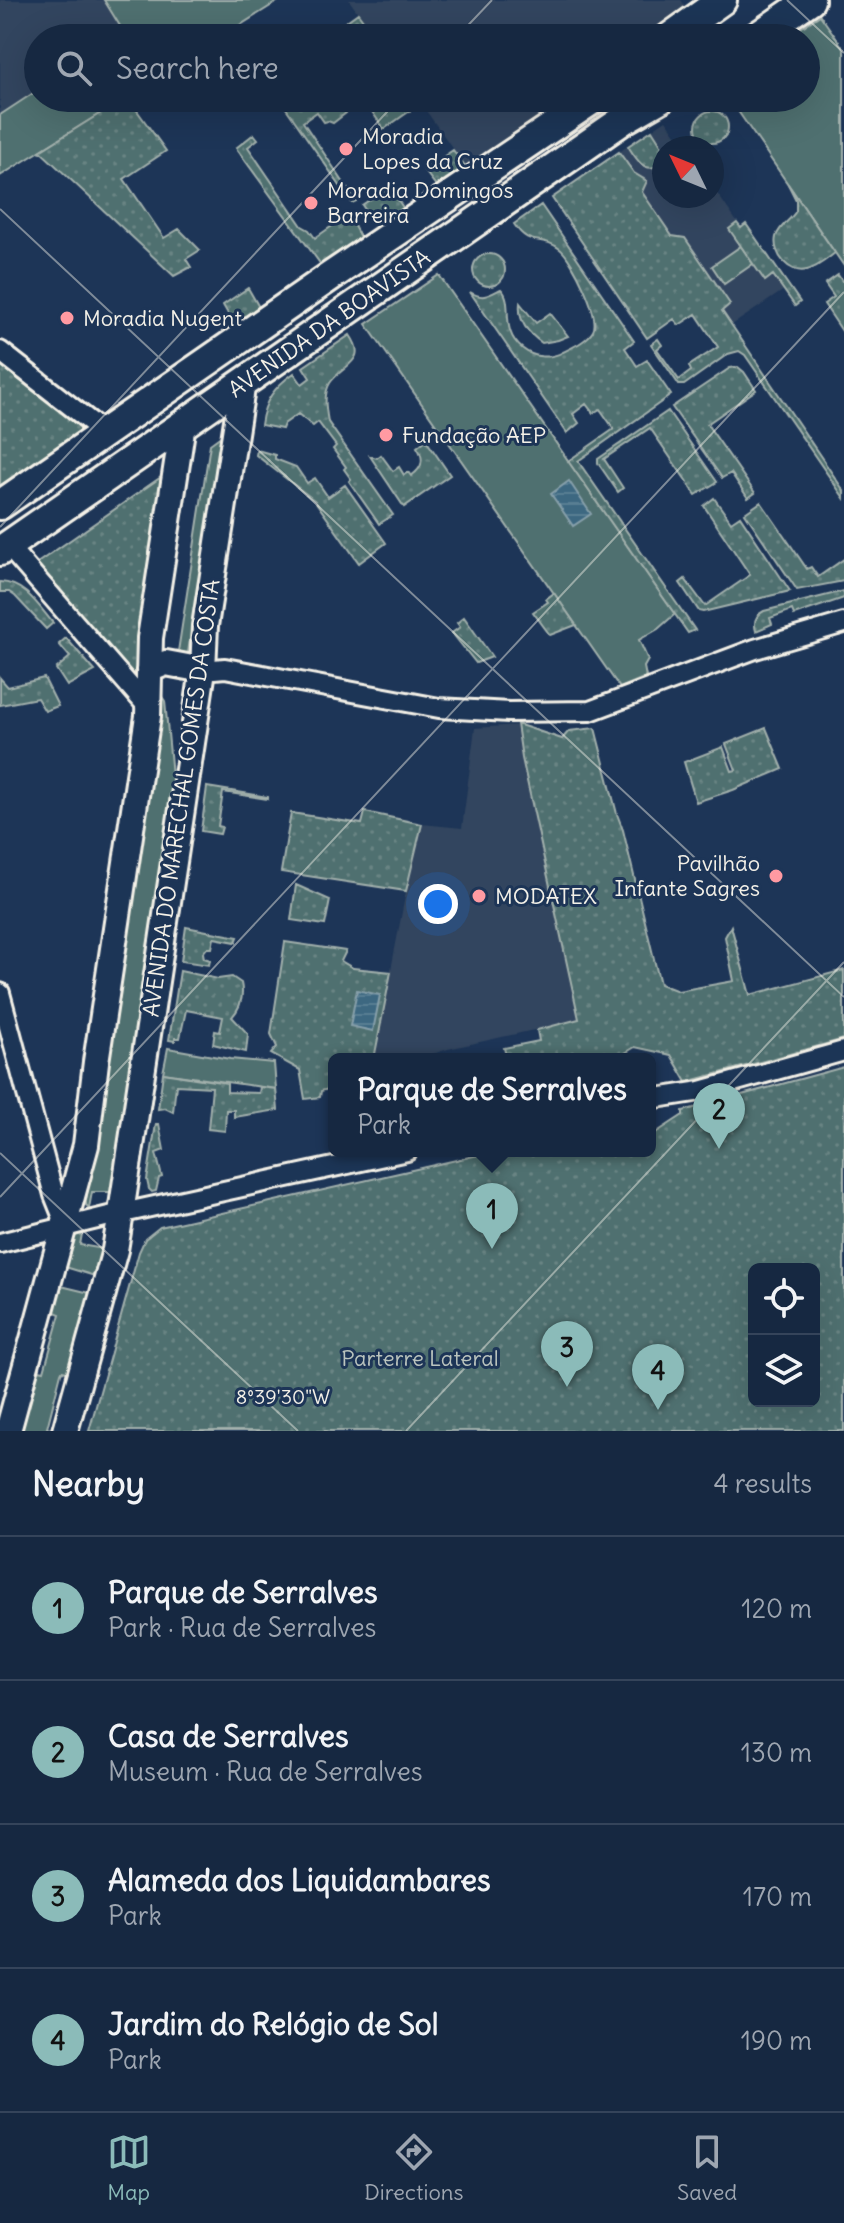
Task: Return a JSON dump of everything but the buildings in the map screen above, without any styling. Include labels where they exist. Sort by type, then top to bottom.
[{"type":"main road","points":[[689,24],[722,0]]},
{"type":"main road","points":[[775,24],[810,0]]},
{"type":"main road","name":"AVENIDA DA BOAVISTA","points":[[0,505],[574,112]]},
{"type":"main road","name":"AVENIDA DA BOAVISTA","points":[[4,548],[637,112]]},
{"type":"main road","points":[[223,350],[243,382]]},
{"type":"main road","points":[[183,424],[191,373]]},
{"type":"main road","name":"AVENIDA DO MARECHAL GOMES DA COSTA","points":[[65,1431],[108,1275],[121,1213],[243,382]]},
{"type":"main road","name":"AVENIDA DO MARECHAL GOMES DA COSTA","points":[[8,1431],[86,1145],[148,716],[150,638],[183,424]]},
{"type":"main road","points":[[149,670],[166,663],[203,670]]},
{"type":"street","points":[[0,351],[105,433]]},
{"type":"street","name":"AVENIDA DO MARECHAL GOMES DA COSTA","points":[[4,548],[147,706]]},
{"type":"street","points":[[203,670],[225,668],[439,708],[509,712],[590,711],[755,649],[844,623]]},
{"type":"street","points":[[0,993],[54,1195],[66,1226]]},
{"type":"street","points":[[656,1098],[701,1091],[844,1051]]},
{"type":"street","points":[[0,1243],[121,1213],[379,1157]]},
{"type":"shaded area","points":[[0,0],[280,0],[242,24],[24,24],[24,112],[103,112],[0,176]]},
{"type":"shaded area","points":[[349,0],[681,0],[690,13],[674,24],[366,24]]},
{"type":"shaded area","points":[[427,112],[545,112],[466,167]]},
{"type":"shaded area","points":[[666,120],[677,136],[652,136],[652,207],[616,154]]},
{"type":"shaded area","points":[[724,203],[784,290],[732,325],[653,208],[724,208]]},
{"type":"shaded area","points":[[569,481],[591,514],[573,526],[551,494]]},
{"type":"shaded area","name":"MODATEX","points":[[518,725],[522,758],[579,1020],[436,1053],[375,1053],[422,824],[462,828],[475,728]]},
{"type":"shaded area","points":[[357,990],[380,995],[373,1031],[350,1026]]},
{"type":"green space","points":[[104,0],[280,0],[242,24],[119,24]]},
{"type":"green space","points":[[358,13],[366,24],[343,24]]},
{"type":"green space","points":[[820,15],[844,49],[844,266],[739,112],[820,112],[820,24],[807,24]]},
{"type":"green space","points":[[24,99],[24,112],[103,112],[0,176],[0,115]]},
{"type":"green space","points":[[103,112],[138,112],[166,151],[124,179],[164,238],[179,229],[200,250],[186,259],[191,267],[174,276],[40,151]]},
{"type":"green space","points":[[289,112],[317,112],[303,122],[356,201],[352,203]]},
{"type":"green space","points":[[317,112],[346,113],[333,123],[324,122]]},
{"type":"green space","points":[[372,112],[408,112],[384,129]]},
{"type":"green space","points":[[718,112],[724,115],[728,127],[724,139],[724,136],[698,136],[696,127],[700,115]]},
{"type":"green space","points":[[652,130],[656,136],[652,136],[652,167],[640,163],[628,146]]},
{"type":"green space","points":[[254,134],[258,139],[248,147],[302,226],[315,238],[348,215],[361,239],[322,266],[236,148]]},
{"type":"green space","points":[[453,150],[466,167],[437,187],[424,170]]},
{"type":"green space","points":[[619,152],[634,173],[647,181],[642,192],[672,236],[685,238],[730,304],[722,311],[844,491],[844,498],[745,355],[739,351],[728,354],[684,385],[679,385],[651,344],[658,339],[662,345],[657,349],[679,380],[691,371],[689,366],[718,347],[696,314],[679,325],[674,319],[647,338],[552,198]]},
{"type":"green space","points":[[788,184],[835,253],[807,270],[794,269],[784,262],[775,244],[782,226],[796,211],[796,200]]},
{"type":"green space","points":[[389,187],[404,209],[377,227],[362,205]]},
{"type":"green space","points":[[541,205],[634,341],[625,348],[637,366],[647,360],[671,395],[578,461],[695,630],[688,633],[568,461],[614,429],[600,409],[593,413],[586,404],[573,414],[579,423],[567,433],[470,292],[482,296],[501,289],[507,301],[509,325],[515,342],[537,356],[558,354],[590,335],[594,324],[589,301],[565,255],[547,242],[525,236],[514,224]]},
{"type":"green space","points":[[737,223],[741,228],[746,224],[800,302],[795,306],[773,275],[765,281],[729,229]]},
{"type":"green space","points":[[741,246],[753,264],[724,284],[712,266]]},
{"type":"green space","points":[[489,254],[500,259],[505,270],[500,281],[489,286],[478,281],[473,270],[478,259]]},
{"type":"green space","points":[[439,275],[675,614],[639,640],[648,660],[644,667],[646,677],[620,688],[366,324]]},
{"type":"green space","points":[[838,275],[844,281],[844,334],[824,304],[834,297],[825,284]]},
{"type":"green space","points":[[248,288],[260,309],[235,326],[223,305]]},
{"type":"green space","points":[[520,303],[536,323],[550,313],[568,336],[542,343],[525,326]]},
{"type":"green space","points":[[350,335],[357,351],[352,362],[328,387],[327,417],[393,515],[379,524],[349,481],[346,467],[333,449],[336,446],[318,422],[313,426],[298,414],[282,429],[261,425],[267,402],[281,384],[294,373],[302,384],[310,378],[303,367]]},
{"type":"green space","points":[[0,361],[80,424],[80,433],[0,490]]},
{"type":"green space","points":[[738,367],[756,390],[707,424],[755,493],[748,498],[731,473],[722,478],[672,407],[730,368]]},
{"type":"green space","points":[[668,411],[717,482],[696,495],[650,428],[604,459],[623,488],[618,492],[598,459]]},
{"type":"green space","points":[[221,436],[187,659],[177,658],[210,444]]},
{"type":"green space","points":[[426,440],[450,475],[404,507],[370,456],[377,458],[381,455],[393,471],[399,467],[404,475],[408,472],[411,476],[422,463],[417,447]]},
{"type":"green space","points":[[257,450],[275,455],[275,459],[296,467],[307,483],[315,478],[328,497],[345,485],[386,543],[359,563],[315,501],[256,455]]},
{"type":"green space","points":[[167,473],[136,678],[131,679],[33,566]]},
{"type":"green space","points":[[714,498],[731,522],[740,516],[790,591],[699,611],[680,583],[685,579],[705,606],[750,575],[704,506]]},
{"type":"green space","points":[[761,502],[807,569],[811,567],[818,577],[844,559],[844,581],[797,590],[745,513]]},
{"type":"green space","points":[[0,582],[24,591],[53,623],[46,629],[15,596],[0,592]]},
{"type":"green space","points":[[844,591],[844,598],[794,615],[792,610],[770,618],[772,624],[756,631],[756,619],[764,611]]},
{"type":"green space","points":[[554,593],[576,625],[550,635],[533,612],[548,602],[546,599]]},
{"type":"green space","points":[[464,617],[492,657],[476,663],[452,633],[460,627],[457,623]]},
{"type":"green space","points":[[66,638],[95,671],[67,686],[56,669],[70,657],[59,644]]},
{"type":"green space","points":[[0,678],[8,687],[44,678],[58,706],[45,711],[37,698],[0,705]]},
{"type":"green space","points":[[163,698],[174,797],[114,1192],[92,1192],[89,1208],[86,1201],[160,700]]},
{"type":"green space","points":[[517,724],[562,739],[569,731],[595,728],[660,984],[678,991],[734,981],[725,937],[731,926],[750,995],[844,970],[844,1039],[687,1082],[671,1055],[635,1047],[625,1053],[505,1053],[504,1048],[539,1041],[537,1030],[579,1019]]},
{"type":"green space","points":[[766,728],[783,769],[696,802],[684,762],[723,747],[732,771],[736,770],[726,744]]},
{"type":"green space","points":[[207,787],[268,799],[223,792],[218,826],[222,827],[220,834],[201,831]]},
{"type":"green space","points":[[365,812],[422,824],[406,891],[281,872],[291,813],[362,824]]},
{"type":"green space","points":[[296,885],[330,900],[325,925],[291,920]]},
{"type":"green space","points":[[186,927],[238,937],[236,942],[214,938],[212,948],[207,948],[203,953],[204,958],[210,960],[209,965],[181,961]]},
{"type":"green space","points":[[285,942],[346,951],[341,961],[353,968],[391,972],[375,1053],[328,1053],[328,1089],[321,1091],[320,1097],[305,1099],[300,1070],[271,1054],[277,1047],[271,1034]]},
{"type":"green space","points":[[180,971],[218,979],[232,977],[241,983],[241,1002],[232,1017],[248,1034],[246,1052],[213,1044],[215,1031],[220,1032],[223,1017],[186,1010],[180,1038],[169,1040]]},
{"type":"green space","points":[[168,1048],[274,1063],[276,1089],[163,1073]]},
{"type":"green space","name":"Parterre Lateral","points":[[844,1067],[844,1431],[89,1431],[139,1252],[145,1239],[160,1227],[469,1157],[656,1157],[656,1133],[683,1115],[683,1111]]},
{"type":"green space","points":[[163,1073],[227,1083],[227,1092],[259,1093],[260,1087],[276,1089],[278,1110],[234,1117],[234,1110],[226,1110],[225,1131],[208,1129],[212,1087],[176,1085],[173,1112],[158,1109]]},
{"type":"green space","points":[[156,1124],[159,1124],[164,1150],[156,1153],[162,1177],[156,1191],[152,1192],[147,1180]]},
{"type":"green space","points":[[83,1228],[80,1245],[104,1249],[98,1277],[62,1266],[72,1231]]},
{"type":"green space","points":[[57,1285],[94,1294],[72,1373],[61,1373],[47,1428],[57,1431],[17,1431],[34,1369],[44,1371],[60,1314],[50,1310]]},
{"type":"place","name":"Moradia Lopes da Cruz","points":[[346,149]]},
{"type":"place","name":"Moradia Domingos Barreira","points":[[311,203]]},
{"type":"place","name":"Moradia Nugent","points":[[67,318]]},
{"type":"place","name":"Fundação AEP","points":[[386,435]]},
{"type":"place","name":"Pavilhão Infante Sagres","points":[[776,876]]},
{"type":"place","name":"MODATEX","points":[[479,896]]},
{"type":"place","name":"Casa de Serralves","points":[[719,1149]]},
{"type":"place","name":"Parque de Serralves","points":[[492,1249]]},
{"type":"place","name":"Alameda dos Liquidambares","points":[[567,1387]]},
{"type":"place","name":"Jardim do Relógio de Sol","points":[[658,1410]]}]
